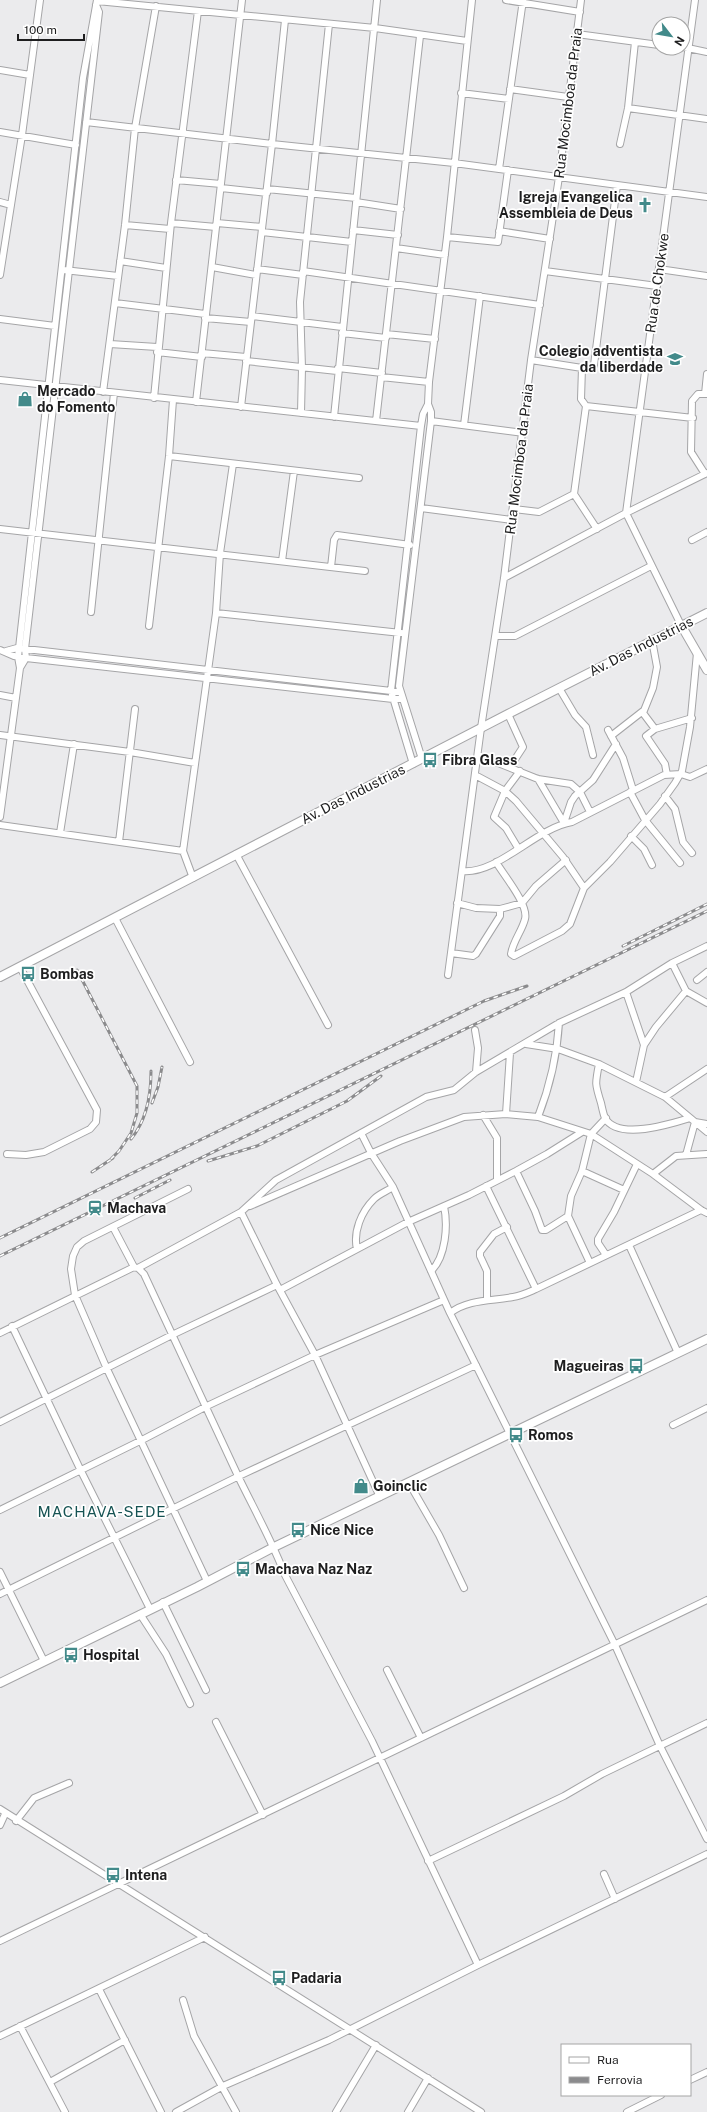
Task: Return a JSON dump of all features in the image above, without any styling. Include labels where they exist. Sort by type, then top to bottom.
[{"type":"main road","name":"Av. Das Industrias","points":[[0,977],[193,878],[236,854],[707,613]]},
{"type":"main road","points":[[681,625],[707,670]]},
{"type":"main road","points":[[0,1682],[208,1581],[274,1547],[380,1498],[707,1339]]},
{"type":"street","points":[[0,275],[22,135],[40,0]]},
{"type":"street","points":[[196,402],[242,0]]},
{"type":"street","points":[[334,417],[347,278],[377,0]]},
{"type":"street","points":[[422,759],[400,692],[431,420],[431,412],[428,404],[429,382],[445,255],[472,0]]},
{"type":"street","points":[[506,0],[523,1],[580,12]]},
{"type":"street","name":"Rua Mocimboa da Praia","points":[[448,975],[481,728],[514,509],[524,433],[531,360],[559,177],[581,0]]},
{"type":"street","name":"Rua de Chokwe","points":[[691,21],[695,0]]},
{"type":"street","points":[[499,169],[523,1]]},
{"type":"street","points":[[97,2],[156,6],[375,28],[420,36],[467,41]]},
{"type":"street","points":[[0,817],[20,668],[18,657],[22,648],[38,534],[55,326],[83,78],[94,11],[97,2]]},
{"type":"street","points":[[26,658],[22,648],[32,533],[68,271],[99,12],[97,2]]},
{"type":"street","points":[[103,392],[125,225],[135,128],[156,6]]},
{"type":"street","points":[[154,398],[157,349],[163,308],[170,226],[198,11]]},
{"type":"street","points":[[241,407],[267,191],[285,20]]},
{"type":"street","points":[[301,413],[302,368],[300,321],[303,273],[329,24]]},
{"type":"street","points":[[577,34],[651,43]]},
{"type":"street","points":[[376,421],[420,36]]},
{"type":"street","points":[[620,144],[628,108],[635,42]]},
{"type":"street","points":[[691,49],[707,52]]},
{"type":"street","name":"Rua de Chokwe","points":[[626,513],[680,115],[685,56]]},
{"type":"street","points":[[0,70],[30,74]]},
{"type":"street","points":[[83,78],[91,79]]},
{"type":"street","points":[[510,88],[568,97]]},
{"type":"street","points":[[461,93],[509,99]]},
{"type":"street","points":[[628,108],[707,119]]},
{"type":"street","points":[[86,122],[226,139],[454,163],[707,197]]},
{"type":"street","points":[[77,131],[85,131]]},
{"type":"street","points":[[0,132],[76,145]]},
{"type":"street","points":[[447,237],[496,243],[508,170]]},
{"type":"street","points":[[176,180],[267,191],[312,194],[356,200],[401,209]]},
{"type":"street","points":[[594,365],[617,185]]},
{"type":"street","points":[[0,202],[11,205]]},
{"type":"street","points":[[125,225],[217,225],[262,229],[306,237],[352,242]]},
{"type":"street","points":[[353,230],[398,235]]},
{"type":"street","points":[[499,231],[550,239]]},
{"type":"street","points":[[396,248],[445,255]]},
{"type":"street","points":[[120,262],[166,268]]},
{"type":"street","points":[[212,267],[257,272],[303,273],[347,278],[540,305]]},
{"type":"street","points":[[659,269],[707,276]]},
{"type":"street","points":[[61,270],[118,276]]},
{"type":"street","points":[[545,271],[657,286]]},
{"type":"street","points":[[464,425],[480,296]]},
{"type":"street","points":[[115,303],[163,308],[205,316],[300,321],[342,330],[386,336],[435,339]]},
{"type":"street","points":[[0,319],[55,326]]},
{"type":"street","points":[[110,344],[246,359],[302,368],[382,375],[429,382]]},
{"type":"street","points":[[531,360],[582,368],[581,399],[586,406],[574,494],[596,529]]},
{"type":"street","points":[[504,578],[626,513],[706,473],[692,452],[692,401],[694,397],[706,394],[707,374]]},
{"type":"street","points":[[0,380],[421,426]]},
{"type":"street","points":[[91,612],[114,393]]},
{"type":"street","points":[[149,626],[157,546],[169,456],[173,400]]},
{"type":"street","points":[[413,764],[391,691],[421,426],[423,414],[428,404]]},
{"type":"street","points":[[586,406],[692,418]]},
{"type":"street","points":[[431,420],[524,433]]},
{"type":"street","points":[[169,456],[358,478]]},
{"type":"street","points":[[193,878],[183,851],[216,613],[220,553],[233,464]]},
{"type":"street","points":[[282,561],[294,471]]},
{"type":"street","points":[[415,480],[424,481]]},
{"type":"street","points":[[514,509],[539,512],[574,494]]},
{"type":"street","points":[[421,508],[512,520]]},
{"type":"street","points":[[626,513],[681,625]]},
{"type":"street","points":[[0,529],[98,542],[157,546],[365,571]]},
{"type":"street","points":[[692,540],[707,532]]},
{"type":"street","points":[[331,567],[334,540],[337,536],[416,545]]},
{"type":"street","points":[[496,636],[515,636],[651,566]]},
{"type":"street","points":[[216,613],[406,633]]},
{"type":"street","points":[[652,640],[657,667],[652,688],[643,711],[609,733],[616,744],[632,791],[645,820],[680,863]]},
{"type":"street","points":[[3,650],[22,648],[400,692]]},
{"type":"street","points":[[3,650],[18,657],[26,658],[402,699]]},
{"type":"street","points":[[44,660],[45,651]]},
{"type":"street","points":[[496,862],[522,903],[526,918],[512,948],[511,954],[514,956],[562,932],[570,924],[584,888],[610,862],[665,796],[681,774],[692,718],[697,653]]},
{"type":"street","points":[[99,666],[100,657]]},
{"type":"street","points":[[20,668],[26,658]]},
{"type":"street","points":[[559,688],[575,715],[586,727],[593,755]]},
{"type":"street","points":[[0,695],[16,698]]},
{"type":"street","points":[[119,842],[135,709]]},
{"type":"street","points":[[643,711],[655,729]]},
{"type":"street","points":[[508,714],[523,747],[510,766]]},
{"type":"street","points":[[667,774],[665,764],[646,736],[655,729],[692,718]]},
{"type":"street","points":[[0,735],[130,752],[195,763]]},
{"type":"street","points":[[60,833],[74,744]]},
{"type":"street","points":[[564,823],[571,802],[592,780],[616,744]]},
{"type":"street","points":[[478,755],[510,766],[538,779],[566,782],[580,792],[590,812]]},
{"type":"street","points":[[462,871],[478,871],[564,823],[572,822],[667,774],[681,774],[690,777],[707,769]]},
{"type":"street","points":[[518,848],[506,828],[494,818],[505,791],[520,771]]},
{"type":"street","points":[[475,775],[505,791],[516,801],[566,860],[584,888]]},
{"type":"street","points":[[538,779],[564,823]]},
{"type":"street","points":[[665,796],[675,809],[683,842],[692,853]]},
{"type":"street","points":[[0,825],[183,851]]},
{"type":"street","points":[[632,836],[644,848],[652,865]]},
{"type":"street","points":[[236,854],[328,1025]]},
{"type":"street","points":[[458,903],[476,908],[500,909],[522,903],[536,886],[566,860]]},
{"type":"street","points":[[451,954],[473,956],[476,954],[500,916],[500,909]]},
{"type":"street","points":[[115,918],[190,1062]]},
{"type":"street","points":[[243,1210],[276,1180],[426,1097],[454,1090],[476,1072],[526,1044],[559,1023],[626,992],[672,963],[707,946]]},
{"type":"street","points":[[672,963],[686,991],[707,1003]]},
{"type":"street","points":[[7,1154],[26,1155],[44,1152],[90,1129],[98,1117],[94,1104],[20,967]]},
{"type":"street","points":[[697,980],[707,972]]},
{"type":"street","points":[[636,1082],[644,1045],[656,1027],[686,991]]},
{"type":"street","points":[[626,992],[644,1045]]},
{"type":"street","points":[[538,1117],[550,1083],[558,1049],[559,1023]]},
{"type":"street","points":[[474,1030],[478,1048],[476,1072]]},
{"type":"street","points":[[526,1044],[558,1049],[599,1064],[665,1097],[707,1132]]},
{"type":"street","points":[[506,1114],[510,1053]]},
{"type":"street","points":[[599,1064],[596,1089],[606,1118],[614,1126],[635,1130],[692,1120],[707,1124]]},
{"type":"street","points":[[665,1097],[707,1069]]},
{"type":"street","points":[[0,1333],[75,1295],[136,1268],[243,1210],[371,1153],[464,1117],[506,1114],[538,1117],[591,1134],[653,1174],[704,1212],[629,1245],[536,1289],[514,1297],[487,1299],[457,1308],[450,1313]]},
{"type":"street","points":[[483,1115],[497,1138],[497,1180]]},
{"type":"street","points":[[590,1263],[568,1216],[571,1196],[582,1171],[591,1134],[606,1118]]},
{"type":"street","points":[[686,1155],[692,1120]]},
{"type":"street","points":[[0,1422],[47,1400],[172,1335],[278,1288],[408,1222],[486,1186],[547,1154],[582,1132]]},
{"type":"street","points":[[362,1133],[371,1153],[393,1187],[450,1313],[615,1645],[660,1746],[707,1839]]},
{"type":"street","points":[[653,1174],[673,1158],[686,1155],[707,1154]]},
{"type":"street","points":[[606,1256],[598,1243],[598,1239],[637,1164]]},
{"type":"street","points":[[516,1171],[536,1211],[542,1230],[546,1230],[568,1216]]},
{"type":"street","points":[[582,1171],[624,1190]]},
{"type":"street","points":[[486,1186],[536,1289]]},
{"type":"street","points":[[357,1249],[355,1235],[361,1219],[374,1199],[393,1187]]},
{"type":"street","points":[[188,1189],[84,1241],[76,1247],[71,1269],[75,1295],[107,1369],[208,1581]]},
{"type":"street","points":[[431,1271],[439,1260],[446,1236],[447,1221],[444,1206]]},
{"type":"street","points":[[243,1210],[278,1288],[315,1355],[380,1498]]},
{"type":"street","points":[[113,1227],[136,1268],[144,1274],[274,1547],[285,1575],[372,1741],[478,1965]]},
{"type":"street","points":[[487,1299],[487,1271],[480,1256],[480,1252],[494,1234],[507,1227]]},
{"type":"street","points":[[629,1245],[678,1353]]},
{"type":"street","points":[[0,1510],[81,1471],[207,1406],[315,1355],[444,1300]]},
{"type":"street","points":[[12,1326],[81,1471],[150,1609]]},
{"type":"street","points":[[0,1594],[173,1510],[239,1476],[476,1365]]},
{"type":"street","points":[[673,1425],[707,1408]]},
{"type":"street","points":[[409,1483],[439,1535],[464,1588]]},
{"type":"street","points":[[0,1572],[44,1661]]},
{"type":"street","points":[[0,1941],[118,1886],[420,1738],[707,1600]]},
{"type":"street","points":[[163,1602],[206,1690]]},
{"type":"street","points":[[140,1614],[166,1654],[190,1704]]},
{"type":"street","points":[[387,1670],[420,1738]]},
{"type":"street","points":[[216,1722],[263,1815]]},
{"type":"street","points":[[428,1861],[564,1796],[602,1774],[707,1723]]},
{"type":"street","points":[[16,1821],[34,1798],[69,1783]]},
{"type":"street","points":[[0,1810],[118,1886],[205,1937],[481,2112]]},
{"type":"street","points":[[0,1825],[5,1814]]},
{"type":"street","points":[[176,2112],[223,2086],[329,2040],[478,1965],[707,1854]]},
{"type":"street","points":[[604,1874],[615,1899]]},
{"type":"street","points":[[0,2036],[205,1937]]},
{"type":"street","points":[[99,1989],[161,2112]]},
{"type":"street","points":[[183,2000],[194,2036],[236,2112]]},
{"type":"street","points":[[20,2026],[65,2112]]},
{"type":"street","points":[[50,2082],[126,2040]]},
{"type":"street","points":[[336,2112],[376,2045]]},
{"type":"street","points":[[691,2080],[707,2072]]},
{"type":"street","points":[[408,2112],[428,2078]]},
{"type":"street","points":[[627,2112],[659,2096]]},
{"type":"railway","points":[[623,946],[707,904]]},
{"type":"railway","points":[[0,1256],[707,911]]},
{"type":"railway","points":[[77,970],[137,1086],[137,1113],[131,1133],[119,1151],[109,1161]]},
{"type":"railway","points":[[0,1238],[484,1001],[527,986]]},
{"type":"railway","points":[[152,1103],[158,1087],[162,1067]]},
{"type":"railway","points":[[131,1139],[136,1132],[147,1107],[151,1071]]},
{"type":"railway","points":[[208,1161],[257,1146],[347,1101],[381,1076]]},
{"type":"railway","points":[[92,1172],[113,1158]]},
{"type":"railway","points":[[135,1198],[170,1180]]},
{"type":"place","name":"Igreja Evangelica Assembleia de Deus","points":[[645,205]]},
{"type":"place","name":"Colegio adventista da liberdade","points":[[675,359]]},
{"type":"place","name":"Mercado do Fomento","points":[[25,399]]},
{"type":"place","name":"Fibra Glass","points":[[430,760]]},
{"type":"place","name":"Bombas","points":[[28,974]]},
{"type":"place","name":"Machava","points":[[95,1208]]},
{"type":"place","name":"Magueiras","points":[[636,1366]]},
{"type":"place","name":"Romos","points":[[516,1435]]},
{"type":"place","name":"Goinclic","points":[[361,1486]]},
{"type":"place","name":"Nice Nice","points":[[298,1530]]},
{"type":"place","name":"Machava Naz Naz","points":[[243,1569]]},
{"type":"place","name":"Hospital","points":[[71,1655]]},
{"type":"place","name":"Intena","points":[[113,1875]]},
{"type":"place","name":"Padaria","points":[[279,1978]]},
{"type":"district","name":"MACHAVA-SEDE","points":[[102,1511]]}]
